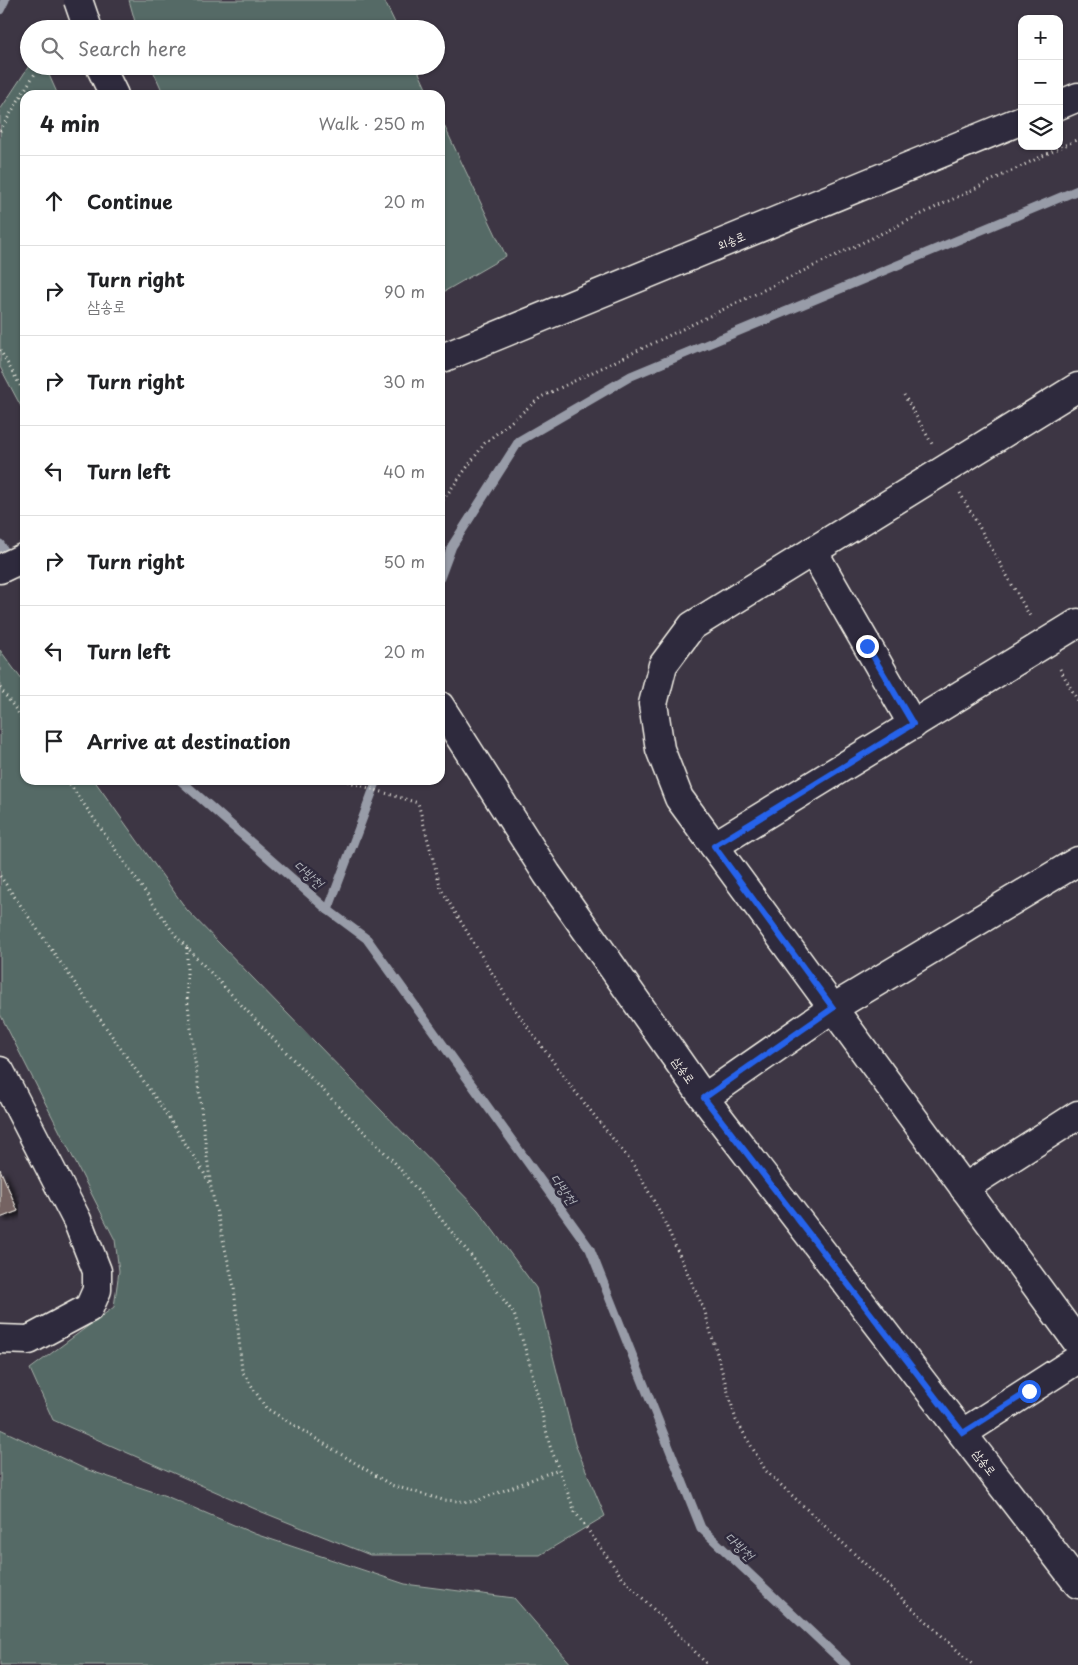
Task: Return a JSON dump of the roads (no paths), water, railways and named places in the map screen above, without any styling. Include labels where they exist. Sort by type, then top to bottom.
[{"type":"street","points":[[78,0],[85,20]]},
{"type":"street","points":[[104,75],[112,90]]},
{"type":"street","points":[[1063,103],[1078,97]]},
{"type":"street","name":"외송로","points":[[445,357],[1018,122]]},
{"type":"street","points":[[1078,387],[692,626],[663,665],[653,704],[660,749],[679,798],[1078,1342]]},
{"type":"street","points":[[812,551],[913,724]]},
{"type":"street","points":[[0,569],[20,559]]},
{"type":"street","points":[[714,846],[1078,623]]},
{"type":"street","name":"삼송로","points":[[445,714],[548,874],[704,1098],[1078,1584]]},
{"type":"street","points":[[704,1098],[833,1008],[1078,861]]},
{"type":"street","points":[[0,1071],[77,1220],[97,1271],[97,1290],[89,1308],[29,1340],[0,1339]]},
{"type":"street","points":[[964,1188],[1078,1115]]},
{"type":"street","points":[[963,1433],[1078,1359]]},
{"type":"waterway","name":"다방천","points":[[0,10],[5,0]]},
{"type":"waterway","points":[[445,565],[452,546],[519,441],[631,376],[1078,190]]},
{"type":"waterway","name":"다방천","points":[[0,544],[20,575]]},
{"type":"waterway","name":"다방천","points":[[186,785],[328,910],[367,939],[590,1249],[701,1528],[846,1665]]},
{"type":"waterway","points":[[328,910],[375,785]]}]
